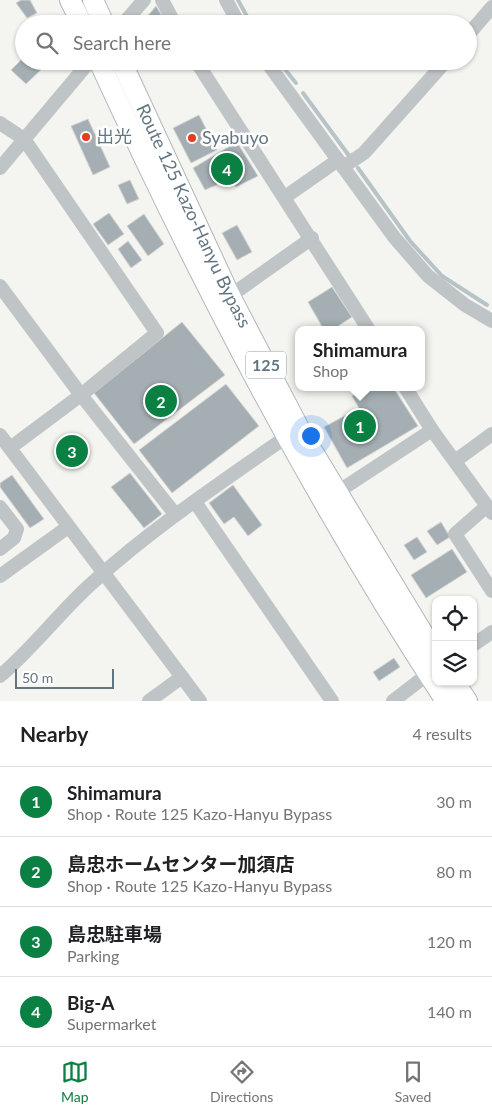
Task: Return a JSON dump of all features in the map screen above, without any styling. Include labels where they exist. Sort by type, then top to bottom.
[{"type":"highway","points":[[70,0],[78,15]]},
{"type":"highway","points":[[93,0],[100,15]]},
{"type":"highway","name":"Route 125 Kazo-Hanyu Bypass","points":[[104,70],[153,179],[286,437],[353,555],[446,701]]},
{"type":"highway","name":"Route 125 Kazo-Hanyu Bypass","points":[[125,70],[230,296],[302,434],[336,493],[432,649]]},
{"type":"highway","points":[[457,686],[467,701]]},
{"type":"street","points":[[131,15],[144,0]]},
{"type":"street","points":[[162,0],[170,15]]},
{"type":"street","points":[[226,0],[234,15]]},
{"type":"street","points":[[477,24],[492,7]]},
{"type":"street","points":[[0,168],[82,70]]},
{"type":"street","points":[[202,70],[312,238],[367,326]]},
{"type":"street","points":[[273,70],[347,162],[394,237],[428,276],[465,305],[492,321]]},
{"type":"street","points":[[285,197],[370,147],[438,70]]},
{"type":"street","points":[[0,123],[24,139],[157,333],[10,448]]},
{"type":"street","points":[[230,296],[312,238]]},
{"type":"street","points":[[0,286],[80,395],[175,514]]},
{"type":"street","points":[[408,391],[432,430],[490,510],[455,534],[492,591]]},
{"type":"street","points":[[336,493],[432,430]]},
{"type":"street","points":[[455,461],[492,434]]},
{"type":"street","points":[[0,435],[200,701]]},
{"type":"street","points":[[0,676],[30,648],[91,584],[175,514],[195,502],[286,437]]},
{"type":"street","points":[[195,502],[332,701]]},
{"type":"street","points":[[0,507],[16,529],[14,538],[0,549]]},
{"type":"street","points":[[0,576],[68,527]]},
{"type":"street","points":[[477,642],[492,632]]},
{"type":"street","points":[[393,701],[428,674]]},
{"type":"street","points":[[149,701],[182,677]]},
{"type":"building","points":[[21,0],[30,0],[37,13],[25,15],[16,3]]},
{"type":"building","points":[[156,6],[162,15],[148,15]]},
{"type":"building","points":[[15,66],[15,70],[41,70],[26,84],[11,70]]},
{"type":"building","points":[[199,115],[217,150],[191,163],[173,128]]},
{"type":"building","points":[[88,119],[110,167],[93,175],[71,126]]},
{"type":"building","points":[[237,142],[258,176],[236,187],[230,179],[205,190],[193,168]]},
{"type":"building","points":[[130,180],[139,199],[127,204],[118,185]]},
{"type":"building","points":[[109,213],[124,234],[108,245],[93,224]]},
{"type":"building","points":[[144,214],[164,244],[148,256],[127,226]]},
{"type":"building","points":[[237,225],[252,252],[237,260],[222,233]]},
{"type":"building","points":[[128,241],[142,260],[131,268],[118,249]]},
{"type":"building","points":[[332,287],[352,317],[338,326],[322,326],[308,302]]},
{"type":"building","points":[[182,322],[225,375],[134,444],[94,393]]},
{"type":"building","points":[[226,384],[259,426],[172,493],[139,450]]},
{"type":"building","points":[[359,391],[396,391],[418,426],[347,468],[324,427],[359,408],[352,396]]},
{"type":"building","points":[[130,473],[162,514],[144,528],[111,487]]},
{"type":"building","points":[[12,475],[44,519],[30,528],[0,487],[0,483]]},
{"type":"building","points":[[233,485],[262,525],[248,536],[234,517],[224,524],[209,503]]},
{"type":"building","points":[[441,522],[450,537],[437,545],[427,531]]},
{"type":"building","points":[[417,537],[427,552],[414,560],[404,545]]},
{"type":"building","points":[[452,549],[467,572],[426,598],[411,575]]},
{"type":"building","points":[[394,658],[400,667],[379,681],[373,672]]},
{"type":"waterway","points":[[238,0],[246,15]]},
{"type":"waterway","points":[[285,70],[296,83]]},
{"type":"waterway","points":[[303,93],[350,157]]},
{"type":"waterway","points":[[358,168],[410,241],[442,276],[487,305]]},
{"type":"place","name":"出光","points":[[86,137]]},
{"type":"place","name":"Syabuyo","points":[[192,138]]},
{"type":"place","name":"Big-A","points":[[227,169]]},
{"type":"place","name":"島忠ホームセンター加須店","points":[[161,401]]},
{"type":"place","name":"Shimamura","points":[[360,426]]},
{"type":"place","name":"島忠駐車場","points":[[72,451]]}]
